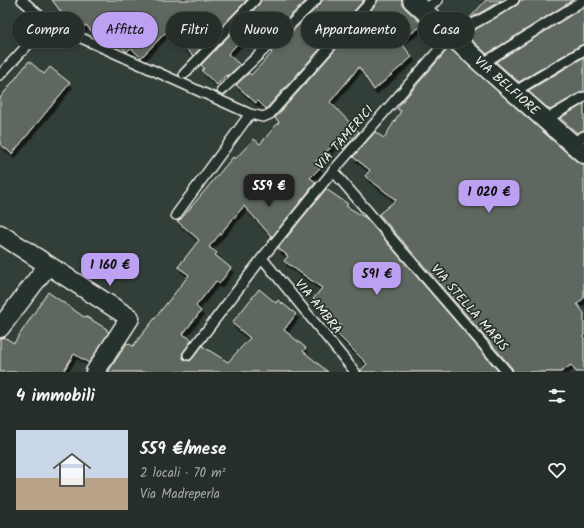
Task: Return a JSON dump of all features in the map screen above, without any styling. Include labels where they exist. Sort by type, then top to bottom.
[{"type":"street","name":"VIA BELFIORE","points":[[418,5],[425,12]]},
{"type":"street","name":"VIA BELFIORE","points":[[464,48],[545,120],[580,145]]},
{"type":"street","points":[[0,234],[130,318],[95,372]]},
{"type":"street","points":[[0,328],[48,265]]},
{"type":"lane","points":[[22,0],[36,12]]},
{"type":"lane","points":[[184,74],[255,0]]},
{"type":"lane","points":[[222,90],[316,0]]},
{"type":"lane","points":[[84,39],[250,114],[263,116],[270,114],[372,0]]},
{"type":"lane","points":[[418,5],[438,0]]},
{"type":"lane","points":[[474,23],[514,0]]},
{"type":"lane","points":[[482,64],[584,0]]},
{"type":"lane","points":[[0,75],[4,64],[21,48]]},
{"type":"lane","name":"VIA TAMERICI","points":[[188,355],[262,258],[333,172],[441,48]]},
{"type":"lane","points":[[514,92],[584,50]]},
{"type":"lane","points":[[545,120],[584,98]]},
{"type":"lane","points":[[176,215],[250,114]]},
{"type":"lane","name":"VIA STELLA MARIS","points":[[333,172],[507,372]]},
{"type":"lane","name":"VIA AMBRA","points":[[262,258],[355,372]]},
{"type":"building","points":[[52,0],[247,0],[235,12],[230,12],[230,18],[222,26],[222,12],[166,12],[166,32],[158,40],[158,12],[92,12],[92,32],[86,25],[84,26],[84,12],[61,12]]},
{"type":"building","points":[[261,0],[307,0],[293,13],[293,12],[251,12]]},
{"type":"building","points":[[322,0],[364,0],[353,12],[312,12]]},
{"type":"building","points":[[378,0],[402,0],[402,4],[409,12],[369,12]]},
{"type":"building","points":[[486,0],[502,0],[474,16],[474,13]]},
{"type":"building","points":[[520,0],[573,0],[487,54],[474,42],[474,30],[519,3]]},
{"type":"building","points":[[584,7],[584,44],[519,82],[496,62]]},
{"type":"building","points":[[410,13],[418,20],[418,28],[410,34]]},
{"type":"building","points":[[301,23],[301,48],[321,48],[266,109],[258,101],[256,103],[236,85],[249,73],[251,75],[275,48],[293,48],[293,30]]},
{"type":"building","points":[[230,34],[230,48],[234,48],[228,54],[240,65],[228,76],[226,75],[217,85],[202,71],[204,68],[201,65],[217,48],[222,48],[222,43]]},
{"type":"building","points":[[123,48],[131,48],[127,52]]},
{"type":"building","points":[[131,48],[151,48],[141,58]]},
{"type":"building","points":[[185,48],[201,48],[193,56]]},
{"type":"building","points":[[337,48],[405,48],[412,57],[374,90],[359,67],[330,102],[359,132],[344,149],[336,143],[315,162],[320,168],[310,178],[316,182],[272,237],[244,206],[209,247],[217,253],[215,255],[231,268],[219,284],[216,281],[196,306],[201,311],[183,334],[192,340],[182,354],[185,360],[190,361],[202,346],[228,362],[250,338],[232,323],[259,289],[276,303],[278,300],[296,314],[284,330],[306,348],[303,351],[328,372],[108,372],[127,343],[133,346],[189,275],[178,267],[199,240],[177,221],[181,219],[233,157],[235,159],[254,139],[260,144],[279,122],[275,118]]},
{"type":"building","points":[[449,48],[577,162],[584,164],[584,298],[577,304],[584,313],[584,372],[576,372],[571,365],[561,372],[513,372],[512,368],[379,214],[396,200],[365,176],[370,170],[353,157],[375,132],[384,138],[401,111],[397,109]]},
{"type":"building","points":[[584,57],[584,91],[550,110],[528,91]]},
{"type":"building","points":[[29,61],[44,74],[50,67],[70,83],[12,154],[0,144],[0,98]]},
{"type":"building","points":[[584,104],[584,130],[577,133],[560,118]]},
{"type":"building","points":[[326,189],[348,204],[346,206],[366,218],[499,372],[361,372],[367,364],[335,332],[341,326],[313,299],[322,288],[284,261],[288,256],[278,248]]},
{"type":"building","points":[[48,292],[84,317],[85,316],[107,329],[106,330],[109,332],[89,363],[74,354],[63,372],[0,372],[0,338],[4,337],[14,343]]}]
